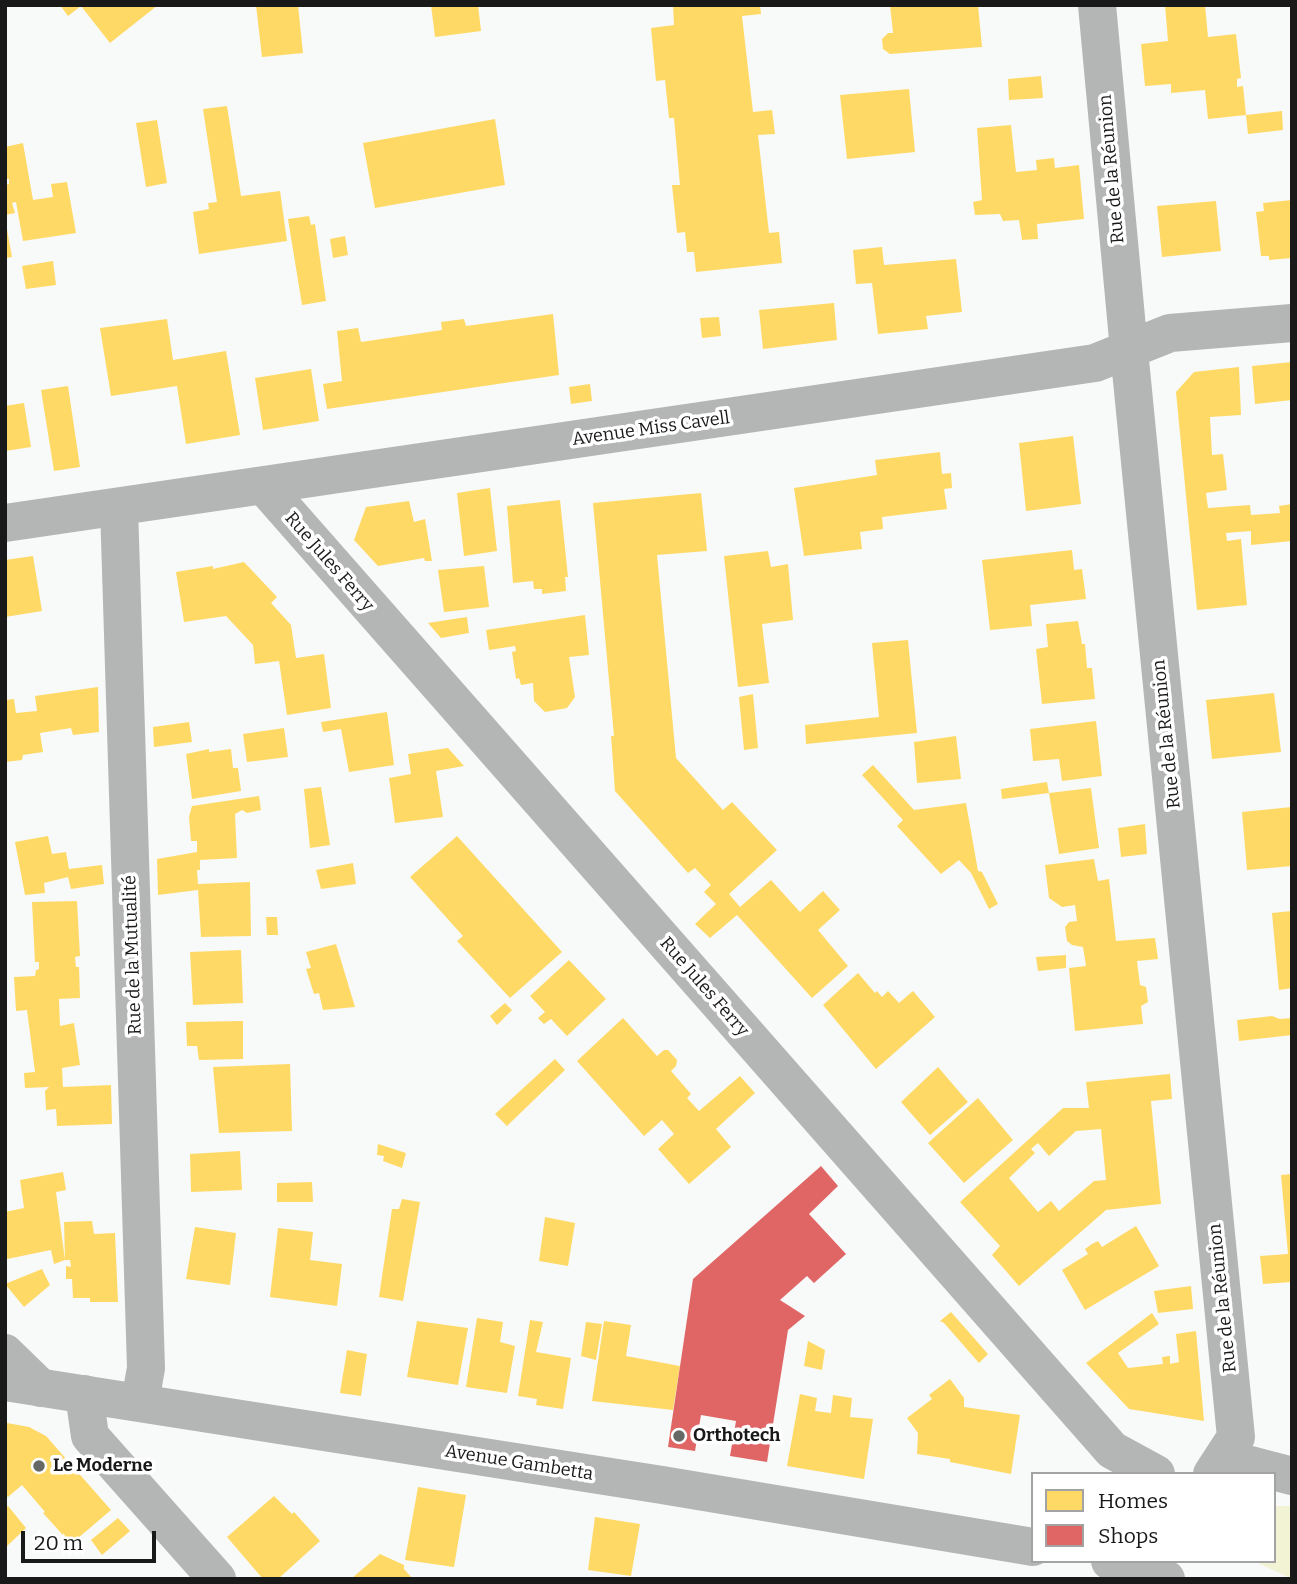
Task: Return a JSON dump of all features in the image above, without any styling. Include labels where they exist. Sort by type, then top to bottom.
[{"type":"street","name":"Rue de la Réunion","points":[[1097,5],[1236,1437],[1217,1466]]},
{"type":"street","name":"Avenue Miss Cavell","points":[[5,523],[1095,363],[1170,333],[1292,323]]},
{"type":"street","name":"Rue Jules Ferry","points":[[264,486],[1112,1450],[1152,1472]]},
{"type":"street","name":"Rue de la Mutualité","points":[[119,507],[146,1368],[141,1402]]},
{"type":"street","points":[[5,1353],[23,1385]]},
{"type":"street","name":"Avenue Gambetta","points":[[23,1385],[662,1485],[1031,1547]]},
{"type":"street","points":[[84,1394],[89,1436],[216,1579]]},
{"type":"street","points":[[1217,1466],[1262,1472]]},
{"type":"street","points":[[1118,1563],[1159,1573]]},
{"type":"green space","points":[[1276,1506],[1292,1506],[1292,1579],[1258,1563],[1276,1563]]},
{"type":"building: Homes","points":[[60,5],[158,5],[110,43],[81,6],[68,16]]},
{"type":"building: Homes","points":[[256,5],[298,5],[303,53],[262,57]]},
{"type":"building: Homes","points":[[431,5],[478,5],[481,31],[435,37]]},
{"type":"building: Homes","points":[[673,5],[760,5],[761,14],[742,16],[753,112],[772,110],[775,134],[758,135],[769,233],[779,232],[782,263],[696,272],[694,252],[687,252],[685,232],[677,233],[672,185],[680,185],[674,118],[669,118],[665,80],[656,81],[651,28],[674,25]]},
{"type":"building: Homes","points":[[890,5],[978,5],[982,47],[890,54],[883,49],[882,39],[888,33],[893,33]]},
{"type":"building: Homes","points":[[1165,5],[1205,5],[1208,37],[1236,34],[1241,78],[1237,79],[1237,87],[1243,86],[1246,115],[1208,119],[1205,90],[1171,93],[1171,84],[1145,86],[1141,44],[1168,41]]},
{"type":"building: Homes","points":[[1041,76],[1043,98],[1009,100],[1008,79]]},
{"type":"building: Homes","points":[[909,89],[915,152],[847,159],[840,95]]},
{"type":"building: Homes","points":[[227,106],[241,196],[280,191],[287,241],[199,254],[193,212],[209,209],[208,203],[217,202],[203,109]]},
{"type":"building: Homes","points":[[1282,111],[1283,130],[1248,134],[1246,115]]},
{"type":"building: Homes","points":[[495,119],[505,185],[375,208],[363,143]]},
{"type":"building: Homes","points":[[157,120],[167,183],[146,187],[136,123]]},
{"type":"building: Homes","points":[[1011,125],[1016,172],[1037,170],[1036,160],[1054,158],[1055,168],[1079,165],[1084,219],[1037,224],[1038,239],[1022,240],[1019,220],[1003,221],[1000,214],[975,215],[973,202],[982,200],[977,128]]},
{"type":"building: Homes","points":[[23,143],[33,200],[53,197],[51,184],[67,182],[76,233],[23,241],[16,202],[12,203],[15,213],[5,215],[5,185],[9,184],[9,179],[5,179],[5,147]]},
{"type":"building: Homes","points":[[1292,200],[1292,258],[1269,260],[1269,256],[1261,256],[1256,212],[1264,211],[1263,203]]},
{"type":"building: Homes","points":[[1216,201],[1221,251],[1162,257],[1157,206]]},
{"type":"building: Homes","points":[[309,216],[311,225],[315,224],[326,301],[302,305],[288,219]]},
{"type":"building: Homes","points":[[5,218],[12,257],[5,258]]},
{"type":"building: Homes","points":[[345,236],[348,255],[333,258],[330,239]]},
{"type":"building: Homes","points":[[882,247],[884,265],[956,259],[962,312],[926,316],[928,329],[878,334],[872,283],[856,284],[853,250]]},
{"type":"building: Homes","points":[[53,261],[56,285],[26,289],[22,266]]},
{"type":"building: Homes","points":[[834,303],[837,340],[763,349],[759,310]]},
{"type":"building: Homes","points":[[553,314],[559,375],[327,409],[323,384],[342,381],[337,331],[358,328],[361,342],[442,330],[441,322],[464,319],[466,326]]},
{"type":"building: Homes","points":[[719,317],[721,336],[702,338],[700,318]]},
{"type":"building: Homes","points":[[167,319],[173,360],[226,351],[240,435],[186,444],[177,386],[111,396],[100,328]]},
{"type":"building: Homes","points":[[1292,362],[1292,400],[1255,404],[1252,366]]},
{"type":"building: Homes","points":[[1239,367],[1241,415],[1210,417],[1212,455],[1223,454],[1227,490],[1206,493],[1208,508],[1250,505],[1251,515],[1280,513],[1279,506],[1292,504],[1292,541],[1251,545],[1251,531],[1226,533],[1227,541],[1241,539],[1247,605],[1197,610],[1176,392],[1194,372]]},
{"type":"building: Homes","points":[[311,369],[319,421],[263,430],[255,378]]},
{"type":"building: Homes","points":[[590,384],[592,401],[571,404],[569,387]]},
{"type":"building: Homes","points":[[68,386],[80,467],[54,471],[41,390]]},
{"type":"building: Homes","points":[[24,403],[31,447],[5,451],[5,406]]},
{"type":"building: Homes","points":[[1073,436],[1081,504],[1026,511],[1019,443]]},
{"type":"building: Homes","points":[[940,452],[942,474],[951,473],[952,488],[944,489],[947,509],[882,517],[883,529],[860,532],[862,549],[804,556],[794,488],[877,475],[875,460]]},
{"type":"building: Homes","points":[[490,488],[497,551],[464,556],[457,493]]},
{"type":"building: Homes","points":[[701,493],[707,551],[657,555],[676,758],[723,810],[732,802],[777,850],[729,894],[740,907],[771,880],[800,912],[823,891],[840,910],[818,930],[848,966],[812,998],[737,915],[710,938],[695,924],[716,904],[704,892],[711,885],[695,868],[688,873],[615,791],[611,736],[614,736],[593,503]]},
{"type":"building: Homes","points":[[560,500],[568,577],[565,577],[566,591],[542,594],[542,589],[534,589],[533,581],[513,583],[507,506]]},
{"type":"building: Homes","points":[[409,501],[414,522],[425,519],[432,561],[425,561],[424,558],[378,566],[354,540],[366,507]]},
{"type":"building: Homes","points":[[1072,550],[1074,570],[1082,569],[1086,599],[1030,605],[1032,626],[990,630],[982,560]]},
{"type":"building: Homes","points":[[768,551],[771,567],[788,564],[793,620],[762,624],[769,683],[738,687],[724,556]]},
{"type":"building: Homes","points":[[33,556],[42,611],[5,617],[5,560]]},
{"type":"building: Homes","points":[[244,562],[277,597],[271,603],[291,625],[296,658],[324,654],[331,708],[287,715],[279,661],[255,664],[253,645],[226,616],[184,622],[176,572],[213,566],[213,569]]},
{"type":"building: Homes","points":[[484,566],[489,607],[444,612],[438,570]]},
{"type":"building: Homes","points":[[585,615],[589,655],[569,657],[575,697],[567,708],[545,712],[534,701],[533,683],[521,685],[519,678],[516,679],[512,652],[516,651],[515,646],[489,650],[486,630]]},
{"type":"building: Homes","points":[[467,617],[469,633],[441,638],[428,623]]},
{"type":"building: Homes","points":[[1078,621],[1082,644],[1085,644],[1087,668],[1092,668],[1095,699],[1042,704],[1036,649],[1048,647],[1046,624]]},
{"type":"building: Homes","points":[[908,640],[917,733],[806,744],[805,725],[879,717],[872,643]]},
{"type":"building: Homes","points":[[98,687],[99,732],[73,735],[71,728],[40,733],[43,752],[23,755],[22,760],[5,762],[5,700],[14,699],[16,713],[37,711],[35,696]]},
{"type":"building: Homes","points":[[1274,693],[1281,752],[1212,759],[1206,700]]},
{"type":"building: Homes","points":[[753,694],[758,748],[744,750],[739,697]]},
{"type":"building: Homes","points":[[387,712],[394,765],[349,772],[341,729],[323,732],[321,722]]},
{"type":"building: Homes","points":[[1096,721],[1102,776],[1062,781],[1059,759],[1033,761],[1030,729]]},
{"type":"building: Homes","points":[[189,722],[192,742],[154,747],[153,727]]},
{"type":"building: Homes","points":[[284,728],[288,757],[247,762],[243,734]]},
{"type":"building: Homes","points":[[956,736],[961,779],[917,783],[914,742]]},
{"type":"building: Homes","points":[[448,748],[464,766],[436,771],[443,817],[395,823],[389,778],[411,774],[408,754]]},
{"type":"building: Homes","points":[[209,749],[209,752],[231,749],[233,768],[238,768],[241,791],[192,799],[186,754]]},
{"type":"building: Homes","points":[[873,765],[914,810],[966,803],[978,871],[982,872],[998,904],[989,909],[971,873],[959,860],[941,874],[897,826],[903,820],[862,775]]},
{"type":"building: Homes","points":[[1047,782],[1049,793],[1002,799],[1001,789]]},
{"type":"building: Homes","points":[[321,787],[330,845],[310,848],[304,789]]},
{"type":"building: Homes","points":[[1091,788],[1099,848],[1059,854],[1049,793]]},
{"type":"building: Homes","points":[[259,796],[261,810],[247,813],[242,810],[235,814],[237,858],[200,860],[200,870],[197,870],[198,884],[250,882],[251,936],[201,937],[198,890],[158,895],[157,859],[197,852],[197,841],[191,841],[189,817],[192,806]]},
{"type":"building: Homes","points":[[1292,807],[1292,866],[1247,870],[1242,812]]},
{"type":"building: Homes","points":[[1145,824],[1147,854],[1121,857],[1118,828]]},
{"type":"building: Homes","points":[[48,836],[52,854],[66,852],[69,869],[102,865],[104,884],[71,889],[68,877],[44,883],[45,893],[25,895],[15,842]]},
{"type":"building: Homes","points":[[457,836],[562,952],[510,998],[457,941],[463,936],[410,877]]},
{"type":"building: Homes","points":[[1094,859],[1098,881],[1109,879],[1116,941],[1155,938],[1158,959],[1137,961],[1140,985],[1146,987],[1148,1002],[1141,1006],[1143,1024],[1075,1031],[1069,968],[1086,966],[1083,947],[1067,941],[1065,927],[1069,922],[1077,921],[1075,905],[1062,907],[1049,898],[1045,865]]},
{"type":"building: Homes","points":[[353,863],[356,884],[321,889],[316,870]]},
{"type":"building: Homes","points":[[77,901],[80,956],[75,957],[76,967],[79,967],[80,998],[59,999],[60,1026],[74,1023],[80,1065],[62,1068],[63,1087],[111,1085],[112,1124],[57,1126],[56,1109],[46,1110],[45,1091],[49,1087],[25,1088],[24,1073],[35,1072],[27,1010],[16,1011],[14,977],[35,976],[36,970],[39,969],[39,962],[35,962],[32,902]]},
{"type":"building: Homes","points":[[1292,911],[1292,988],[1279,990],[1272,913]]},
{"type":"building: Homes","points":[[266,917],[277,917],[278,935],[267,935]]},
{"type":"building: Homes","points":[[336,944],[355,1007],[323,1010],[319,993],[314,994],[306,969],[311,968],[306,952]]},
{"type":"building: Homes","points":[[241,950],[243,1003],[193,1005],[190,952]]},
{"type":"building: Homes","points":[[1066,955],[1066,968],[1038,971],[1036,957]]},
{"type":"building: Homes","points":[[569,960],[606,999],[567,1036],[551,1019],[544,1024],[538,1018],[545,1012],[530,996]]},
{"type":"building: Homes","points":[[858,973],[875,993],[877,991],[882,997],[888,991],[899,1003],[913,991],[935,1017],[876,1069],[823,1005]]},
{"type":"building: Homes","points":[[505,1003],[512,1010],[497,1025],[490,1016]]},
{"type":"building: Homes","points":[[1272,1016],[1280,1019],[1292,1018],[1292,1035],[1239,1041],[1237,1020]]},
{"type":"building: Homes","points":[[623,1018],[657,1056],[668,1050],[677,1060],[671,1071],[691,1094],[687,1098],[699,1111],[740,1076],[755,1093],[716,1129],[731,1147],[689,1184],[658,1149],[674,1134],[662,1120],[644,1136],[577,1061]]},
{"type":"building: Homes","points":[[243,1021],[243,1059],[199,1060],[197,1046],[187,1046],[186,1022]]},
{"type":"building: Homes","points":[[555,1059],[565,1070],[507,1126],[495,1114]]},
{"type":"building: Homes","points":[[290,1064],[292,1131],[219,1133],[213,1067]]},
{"type":"building: Homes","points":[[938,1067],[968,1102],[930,1135],[901,1102]]},
{"type":"building: Homes","points":[[1170,1074],[1172,1099],[1151,1101],[1161,1204],[1106,1210],[1019,1286],[992,1255],[1000,1246],[960,1202],[1063,1108],[1089,1108],[1086,1082]],"holes":[[[1101,1129],[1106,1180],[1094,1181],[1059,1211],[1051,1201],[1038,1212],[1009,1178],[1035,1153],[1031,1149],[1038,1143],[1049,1156],[1076,1131]]]},
{"type":"building: Homes","points":[[978,1098],[1013,1140],[964,1183],[928,1143]]},
{"type":"building: Homes","points":[[378,1144],[406,1153],[402,1168],[383,1161],[384,1156],[377,1155]]},
{"type":"building: Homes","points":[[240,1151],[242,1190],[191,1192],[190,1154]]},
{"type":"building: Homes","points":[[63,1172],[66,1190],[56,1192],[65,1260],[54,1264],[51,1250],[7,1259],[5,1212],[24,1208],[20,1180]]},
{"type":"building: Homes","points":[[1292,1174],[1292,1282],[1263,1284],[1260,1256],[1288,1254],[1281,1175]]},
{"type":"building: Homes","points":[[312,1182],[313,1202],[277,1202],[277,1183]]},
{"type":"building: Homes","points":[[402,1199],[420,1202],[403,1301],[379,1297],[392,1209],[399,1209]]},
{"type":"building: Homes","points":[[545,1217],[575,1223],[568,1266],[539,1261]]},
{"type":"building: Homes","points":[[92,1221],[94,1234],[115,1233],[118,1302],[90,1302],[90,1298],[73,1298],[72,1279],[66,1279],[66,1266],[71,1267],[70,1260],[65,1260],[64,1222]]},
{"type":"building: Homes","points":[[1136,1226],[1159,1266],[1085,1310],[1062,1270],[1088,1254],[1085,1249],[1092,1244],[1098,1241],[1102,1247]]},
{"type":"building: Homes","points":[[195,1227],[236,1233],[230,1285],[186,1279]]},
{"type":"building: Homes","points":[[278,1228],[313,1232],[310,1260],[342,1264],[337,1306],[270,1297]]},
{"type":"building: Homes","points":[[42,1269],[50,1285],[24,1307],[5,1284]]},
{"type":"building: Homes","points":[[1191,1286],[1193,1309],[1158,1313],[1154,1291]]},
{"type":"building: Homes","points":[[951,1312],[988,1354],[979,1363],[940,1321]]},
{"type":"building: Homes","points":[[1152,1313],[1159,1324],[1118,1353],[1128,1368],[1163,1364],[1162,1357],[1170,1356],[1170,1364],[1179,1362],[1176,1334],[1196,1331],[1204,1421],[1129,1409],[1086,1363]]},
{"type":"building: Homes","points":[[477,1318],[503,1322],[500,1342],[515,1346],[507,1393],[466,1387]]},
{"type":"building: Homes","points":[[530,1320],[543,1322],[536,1352],[571,1358],[563,1409],[536,1405],[537,1399],[518,1396]]},
{"type":"building: Homes","points":[[417,1321],[468,1328],[458,1385],[407,1377]]},
{"type":"building: Homes","points":[[604,1321],[631,1325],[626,1356],[680,1366],[673,1410],[592,1401]]},
{"type":"building: Homes","points":[[586,1322],[602,1324],[596,1360],[581,1356]]},
{"type":"building: Homes","points":[[808,1341],[825,1350],[822,1370],[804,1366]]},
{"type":"building: Homes","points":[[347,1350],[367,1354],[361,1396],[340,1393]]},
{"type":"building: Homes","points":[[950,1379],[964,1398],[964,1407],[1020,1415],[1011,1474],[917,1454],[918,1433],[907,1418],[932,1399],[929,1395]]},
{"type":"building: Homes","points":[[800,1394],[817,1398],[815,1411],[831,1413],[833,1395],[852,1398],[850,1417],[873,1419],[864,1479],[787,1466]]},
{"type":"building: Homes","name":"Le Moderne","points":[[7,1423],[29,1427],[46,1436],[111,1510],[71,1544],[22,1485],[8,1497],[5,1494]]},
{"type":"building: Homes","points":[[418,1487],[466,1495],[454,1567],[405,1560]]},
{"type":"building: Homes","points":[[274,1496],[292,1514],[294,1512],[320,1541],[278,1579],[263,1579],[227,1537]]},
{"type":"building: Homes","points":[[8,1506],[26,1528],[5,1548],[5,1508]]},
{"type":"building: Homes","points":[[595,1517],[640,1524],[631,1576],[588,1570]]},
{"type":"building: Homes","points":[[118,1518],[130,1531],[102,1555],[91,1540]]},
{"type":"building: Homes","points":[[380,1554],[404,1565],[404,1569],[413,1579],[351,1579]]},
{"type":"building: Shops","points":[[821,1166],[838,1186],[809,1214],[846,1254],[814,1283],[807,1276],[780,1300],[805,1316],[788,1330],[767,1462],[730,1456],[736,1421],[701,1415],[695,1451],[668,1447],[693,1279]]},
{"type":"place","name":"Orthotech","points":[[679,1436]]},
{"type":"place","name":"Le Moderne","points":[[39,1466]]}]
